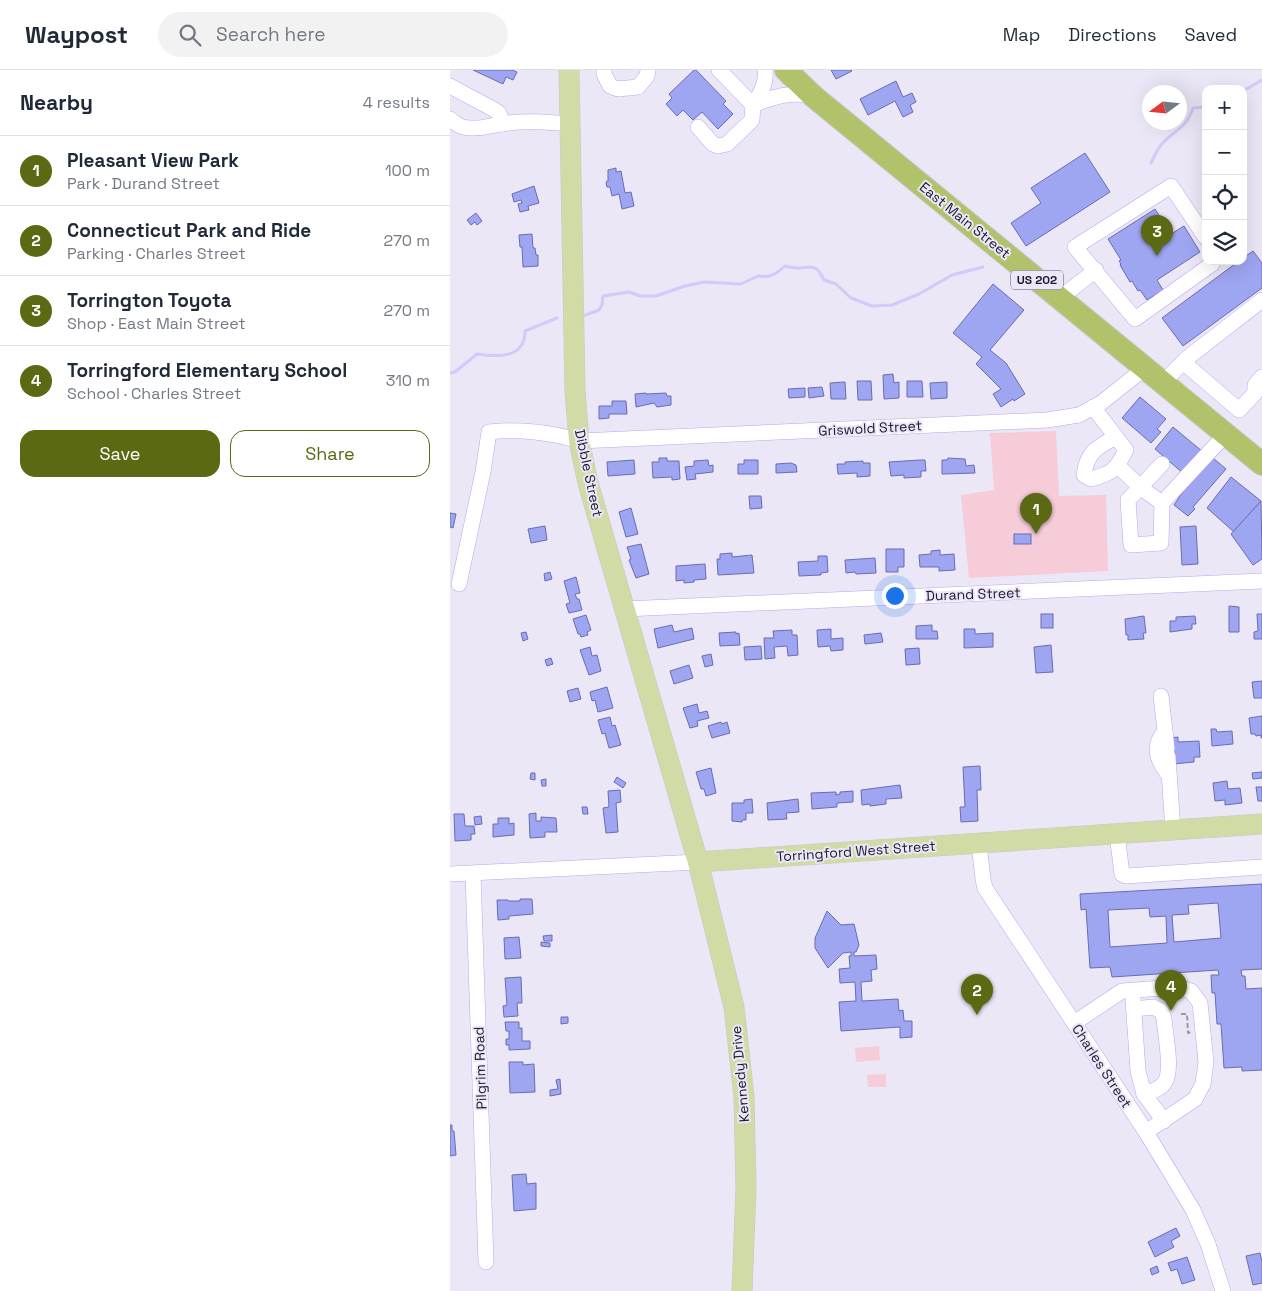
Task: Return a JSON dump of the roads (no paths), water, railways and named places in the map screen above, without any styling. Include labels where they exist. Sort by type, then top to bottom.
[{"type":"highway","name":"East Main Street","points":[[786,70],[813,96],[1262,464]]},
{"type":"main road","name":"Dibble Street","points":[[569,70],[575,390],[579,441],[588,483],[698,862]]},
{"type":"main road","name":"Torringford West Street","points":[[698,862],[1262,824]]},
{"type":"main road","name":"Kennedy Drive","points":[[698,862],[734,1007],[744,1097],[746,1187],[742,1291]]},
{"type":"street","points":[[604,70],[610,86],[618,89],[638,86],[647,76],[648,70]]},
{"type":"street","points":[[719,70],[753,105]]},
{"type":"street","points":[[698,126],[712,144],[718,146],[727,144],[752,120],[753,105],[764,84],[765,70]]},
{"type":"street","points":[[450,86],[493,108],[499,113],[502,124]]},
{"type":"street","points":[[753,105],[781,95],[803,94],[813,96]]},
{"type":"street","points":[[450,119],[459,126],[470,128],[542,122],[570,124]]},
{"type":"street","points":[[1202,232],[1171,186],[1075,247],[1135,318],[1211,265]]},
{"type":"street","points":[[1060,298],[1096,270]]},
{"type":"street","points":[[1163,383],[1183,362],[1262,300]]},
{"type":"street","points":[[1183,362],[1239,410],[1255,393],[1255,385],[1262,376]]},
{"type":"street","name":"Griswold Street","points":[[459,584],[483,472],[489,432],[517,431],[565,436],[579,441],[1047,420],[1080,415],[1101,403],[1145,368]]},
{"type":"street","points":[[1093,408],[1116,437],[1126,450],[1118,466],[1108,475],[1091,479],[1084,475],[1086,464],[1092,451],[1116,437]]},
{"type":"street","points":[[1162,464],[1128,500],[1131,545],[1161,543],[1162,503],[1226,434]]},
{"type":"street","points":[[1118,466],[1141,488],[1162,503]]},
{"type":"street","name":"Durand Street","points":[[624,609],[1262,581]]},
{"type":"street","points":[[1161,696],[1170,777],[1173,831]]},
{"type":"street","points":[[1165,731],[1159,739],[1157,753],[1160,763],[1170,777]]},
{"type":"street","points":[[1117,834],[1122,874],[1126,876],[1262,867]]},
{"type":"street","name":"Charles Street","points":[[979,844],[985,888],[1146,1132],[1193,1210],[1203,1229],[1223,1291]]},
{"type":"street","name":"Torringford West Street","points":[[450,874],[698,862]]},
{"type":"street","name":"Pilgrim Road","points":[[473,874],[486,1262]]},
{"type":"street","points":[[1074,1023],[1122,991],[1176,986],[1191,991],[1200,1003],[1206,1062],[1203,1084],[1195,1099],[1146,1132]]},
{"type":"street","points":[[1132,990],[1138,1071],[1144,1094],[1164,1121]]},
{"type":"street","points":[[1134,1009],[1153,1006],[1161,1011],[1164,1018],[1169,1070],[1166,1081],[1161,1087],[1144,1094]]},
{"type":"waterway","points":[[1247,89],[1262,80]]},
{"type":"waterway","points":[[1151,163],[1161,145],[1187,121],[1193,108],[1202,107]]},
{"type":"waterway","points":[[583,316],[599,310],[602,305],[603,296],[629,292],[640,296],[656,296],[704,282],[741,284],[758,276],[773,275],[785,266],[814,268],[819,271],[824,280],[836,284],[851,298],[872,306],[892,305],[919,294],[952,275],[983,267]]},
{"type":"waterway","points":[[450,373],[455,372],[477,354],[493,356],[515,351],[524,340],[525,331],[557,318]]},
{"type":"place","name":"Torrington Toyota","points":[[1157,256]]},
{"type":"place","name":"Pleasant View Park","points":[[1036,534]]},
{"type":"place","name":"Torringford Elementary School","points":[[1171,1011]]},
{"type":"place","name":"Connecticut Park and Ride","points":[[977,1015]]}]
